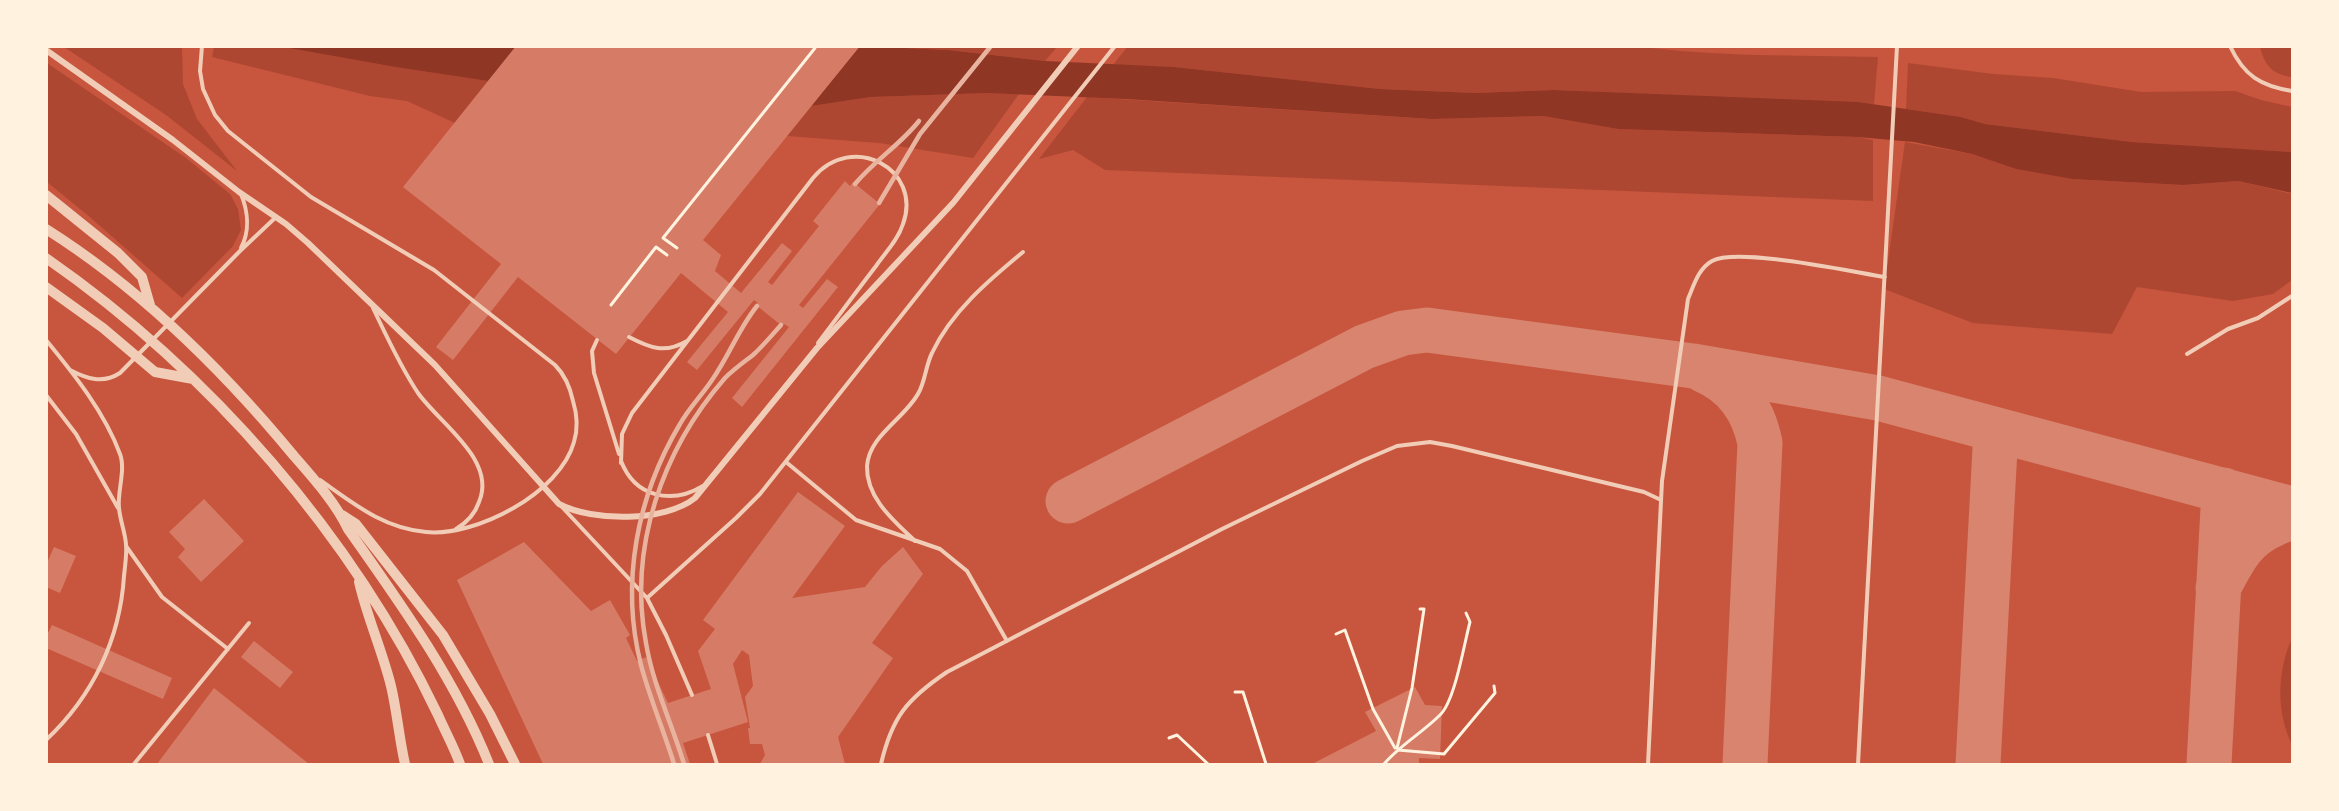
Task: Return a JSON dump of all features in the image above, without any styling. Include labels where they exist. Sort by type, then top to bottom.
[{"type":"street","points":[[46,50],[173,140],[308,243],[435,365],[559,504],[593,516],[667,512],[689,503],[800,368],[936,222],[1078,46]]},
{"type":"street","points":[[46,195],[110,246],[142,278],[151,308]]},
{"type":"street","points":[[46,229],[87,255],[186,340],[257,413],[307,471],[341,514],[348,529],[412,620],[449,680],[489,765]]},
{"type":"street","points":[[46,258],[113,307],[169,355],[271,463],[327,531],[358,574],[411,662],[460,765]]},
{"type":"street","points":[[46,287],[155,372],[194,380]]},
{"type":"street","points":[[341,514],[356,524],[443,635],[490,714],[515,765]]},
{"type":"street","points":[[358,574],[366,612],[378,641],[391,687],[403,765]]},
{"type":"lane","points":[[647,598],[748,507],[1115,46]]},
{"type":"lane","points":[[1858,765],[1897,46]]},
{"type":"lane","points":[[2230,46],[2236,60],[2258,82],[2292,91]]},
{"type":"lane","points":[[202,47],[201,80],[210,107],[228,131],[311,197],[434,270],[560,370],[569,386],[575,407],[576,434],[571,452],[542,486],[499,517],[453,531],[415,531],[380,520],[307,471]]},
{"type":"lane","points":[[621,463],[621,442],[627,420],[819,171],[840,158],[863,156],[886,166],[901,183],[906,199],[903,225],[895,241],[800,368]]},
{"type":"lane","points":[[240,192],[246,210],[247,227],[247,235],[240,251]]},
{"type":"lane","points":[[70,370],[96,380],[108,379],[120,373],[275,218]]},
{"type":"lane","points":[[915,541],[882,509],[870,486],[867,466],[871,450],[919,393],[931,356],[941,336],[976,293],[1023,252]]},
{"type":"lane","points":[[1648,765],[1665,452],[1688,299],[1701,270],[1712,261],[1734,256],[1758,257],[1885,277]]},
{"type":"lane","points":[[2187,354],[2228,329],[2258,318],[2292,296]]},
{"type":"lane","points":[[370,302],[414,386],[434,413],[476,459],[482,473],[483,489],[478,506],[470,518],[453,531]]},
{"type":"lane","points":[[629,337],[649,348],[657,349],[673,348],[690,340]]},
{"type":"lane","points":[[46,340],[70,370],[100,415],[122,457],[118,508],[126,545],[119,621],[109,650],[100,671],[81,701],[46,740]]},
{"type":"lane","points":[[597,340],[592,351],[594,373],[621,463],[631,480],[642,489],[657,496],[681,496],[697,490],[711,479]]},
{"type":"lane","points":[[46,395],[76,434],[118,508]]},
{"type":"lane","points":[[881,765],[887,740],[902,710],[921,690],[947,672],[1222,529],[1397,446],[1430,442],[1452,446],[1644,492],[1661,500]]},
{"type":"lane","points":[[786,462],[856,519],[940,549],[967,571],[1007,641]]},
{"type":"lane","points":[[559,504],[647,598],[662,625],[692,695]]},
{"type":"lane","points":[[126,545],[162,597],[228,649]]},
{"type":"lane","points":[[134,765],[249,623]]},
{"type":"lane","points":[[708,735],[717,765]]},
{"type":"path","points":[[677,248],[663,238],[815,48]]},
{"type":"path","points":[[611,305],[656,247],[667,255]]},
{"type":"path","points":[[1396,750],[1412,688],[1424,609],[1420,609]]},
{"type":"path","points":[[1384,765],[1396,750],[1442,714],[1450,702],[1470,622],[1466,613]]},
{"type":"path","points":[[1336,634],[1345,630],[1373,709],[1396,750]]},
{"type":"path","points":[[1396,750],[1444,754],[1495,693],[1494,686]]},
{"type":"path","points":[[1235,692],[1243,692],[1266,764]]},
{"type":"path","points":[[1169,738],[1177,735],[1208,765]]},
{"type":"shaded area","points":[[860,46],[948,50],[1045,61],[1174,67],[1380,89],[1475,93],[1554,90],[1858,102],[1961,117],[1985,124],[2132,142],[2292,152],[2292,193],[2238,181],[2183,185],[2072,179],[2016,169],[1972,154],[1914,142],[1858,137],[1618,129],[1543,116],[1432,119],[1126,99],[987,93],[871,97],[811,106]]},
{"type":"shaded area","points":[[1128,46],[1636,46],[1727,54],[1878,57],[1874,104],[1554,90],[1475,93],[1380,89],[1174,67],[1113,65]]},
{"type":"shaded area","points":[[64,47],[182,47],[183,84],[197,119],[237,171],[166,115]]},
{"type":"shaded area","points":[[214,47],[283,47],[488,81],[455,123],[407,101],[370,96],[212,57]]},
{"type":"shaded area","points":[[283,47],[516,47],[488,81]]},
{"type":"shaded area","points":[[883,47],[1057,47],[1045,61],[948,50]]},
{"type":"shaded area","points":[[2260,47],[2292,47],[2292,77],[2279,74],[2270,68]]},
{"type":"shaded area","points":[[47,63],[186,158],[230,194],[238,209],[241,230],[233,246],[182,298],[47,182]]},
{"type":"shaded area","points":[[1908,63],[1993,74],[2053,78],[2141,92],[2235,91],[2292,107],[2292,152],[2132,142],[1985,124],[1961,117],[1906,109]]},
{"type":"shaded area","points":[[1019,94],[973,158],[879,143],[787,136],[811,106],[871,97]]},
{"type":"shaded area","points":[[1087,97],[1432,119],[1543,116],[1618,129],[1858,137],[1873,140],[1873,201],[1105,170],[1073,150],[1039,159]]},
{"type":"shaded area","points":[[1905,142],[1972,154],[2016,169],[2072,179],[2183,185],[2238,181],[2292,194],[2292,280],[2273,294],[2233,301],[2137,287],[2112,334],[1973,323],[1884,289]]},
{"type":"shaded area","points":[[2292,638],[2292,745],[2283,719],[2280,692],[2283,664]]},
{"type":"building","points":[[516,46],[860,46],[703,240],[721,255],[715,271],[741,293],[782,243],[792,251],[768,282],[772,285],[819,226],[813,221],[845,181],[850,186],[853,182],[880,204],[799,305],[803,308],[827,279],[838,287],[742,407],[732,398],[789,327],[784,324],[782,326],[756,305],[758,303],[754,300],[697,370],[687,362],[728,312],[681,273],[616,354],[518,277],[453,360],[436,347],[501,264],[403,187]]},
{"type":"building","points":[[798,492],[845,526],[792,598],[865,587],[882,566],[903,547],[923,574],[872,643],[893,658],[838,737],[845,764],[760,764],[765,755],[762,744],[750,744],[748,728],[750,728],[745,697],[753,686],[749,655],[742,650],[733,664],[748,722],[683,743],[690,764],[543,764],[457,580],[524,542],[591,611],[610,600],[630,635],[626,638],[637,661],[646,657],[668,703],[711,689],[698,651],[715,629],[703,620]]},
{"type":"building","points":[[204,499],[244,541],[201,582],[178,557],[185,549],[169,532]]},
{"type":"building","points":[[54,547],[76,556],[60,593],[46,587],[46,565]]},
{"type":"building","points":[[52,625],[172,678],[163,699],[46,648],[46,637]]},
{"type":"building","points":[[254,641],[293,672],[280,688],[241,657]]},
{"type":"building","points":[[1415,687],[1425,705],[1442,706],[1440,759],[1419,758],[1419,764],[1312,764],[1376,731],[1365,712]]},
{"type":"building","points":[[214,688],[309,764],[157,764]]},
{"type":"taxiway","points":[[1068,501],[1364,347],[1403,333],[1427,330],[1693,366],[1878,398],[2292,509]]},
{"type":"taxiway","points":[[1703,370],[1724,382],[1741,399],[1753,419],[1760,443],[1745,764]]},
{"type":"taxiway","points":[[1978,764],[1996,430]]},
{"type":"taxiway","points":[[2209,764],[2224,490]]},
{"type":"taxiway","points":[[2218,588],[2239,552],[2252,538],[2270,526],[2292,518]]},
{"type":"railway","points":[[879,203],[920,134],[991,46]]},
{"type":"railway","points":[[855,184],[919,121]]},
{"type":"railway","points":[[674,764],[641,665],[635,634],[632,603],[636,541],[643,510],[665,452],[684,418],[718,371],[757,306]]},
{"type":"railway","points":[[684,764],[658,689],[646,643],[642,607],[642,572],[646,536],[655,502],[668,468],[703,406],[725,378],[757,352],[781,325]]}]
